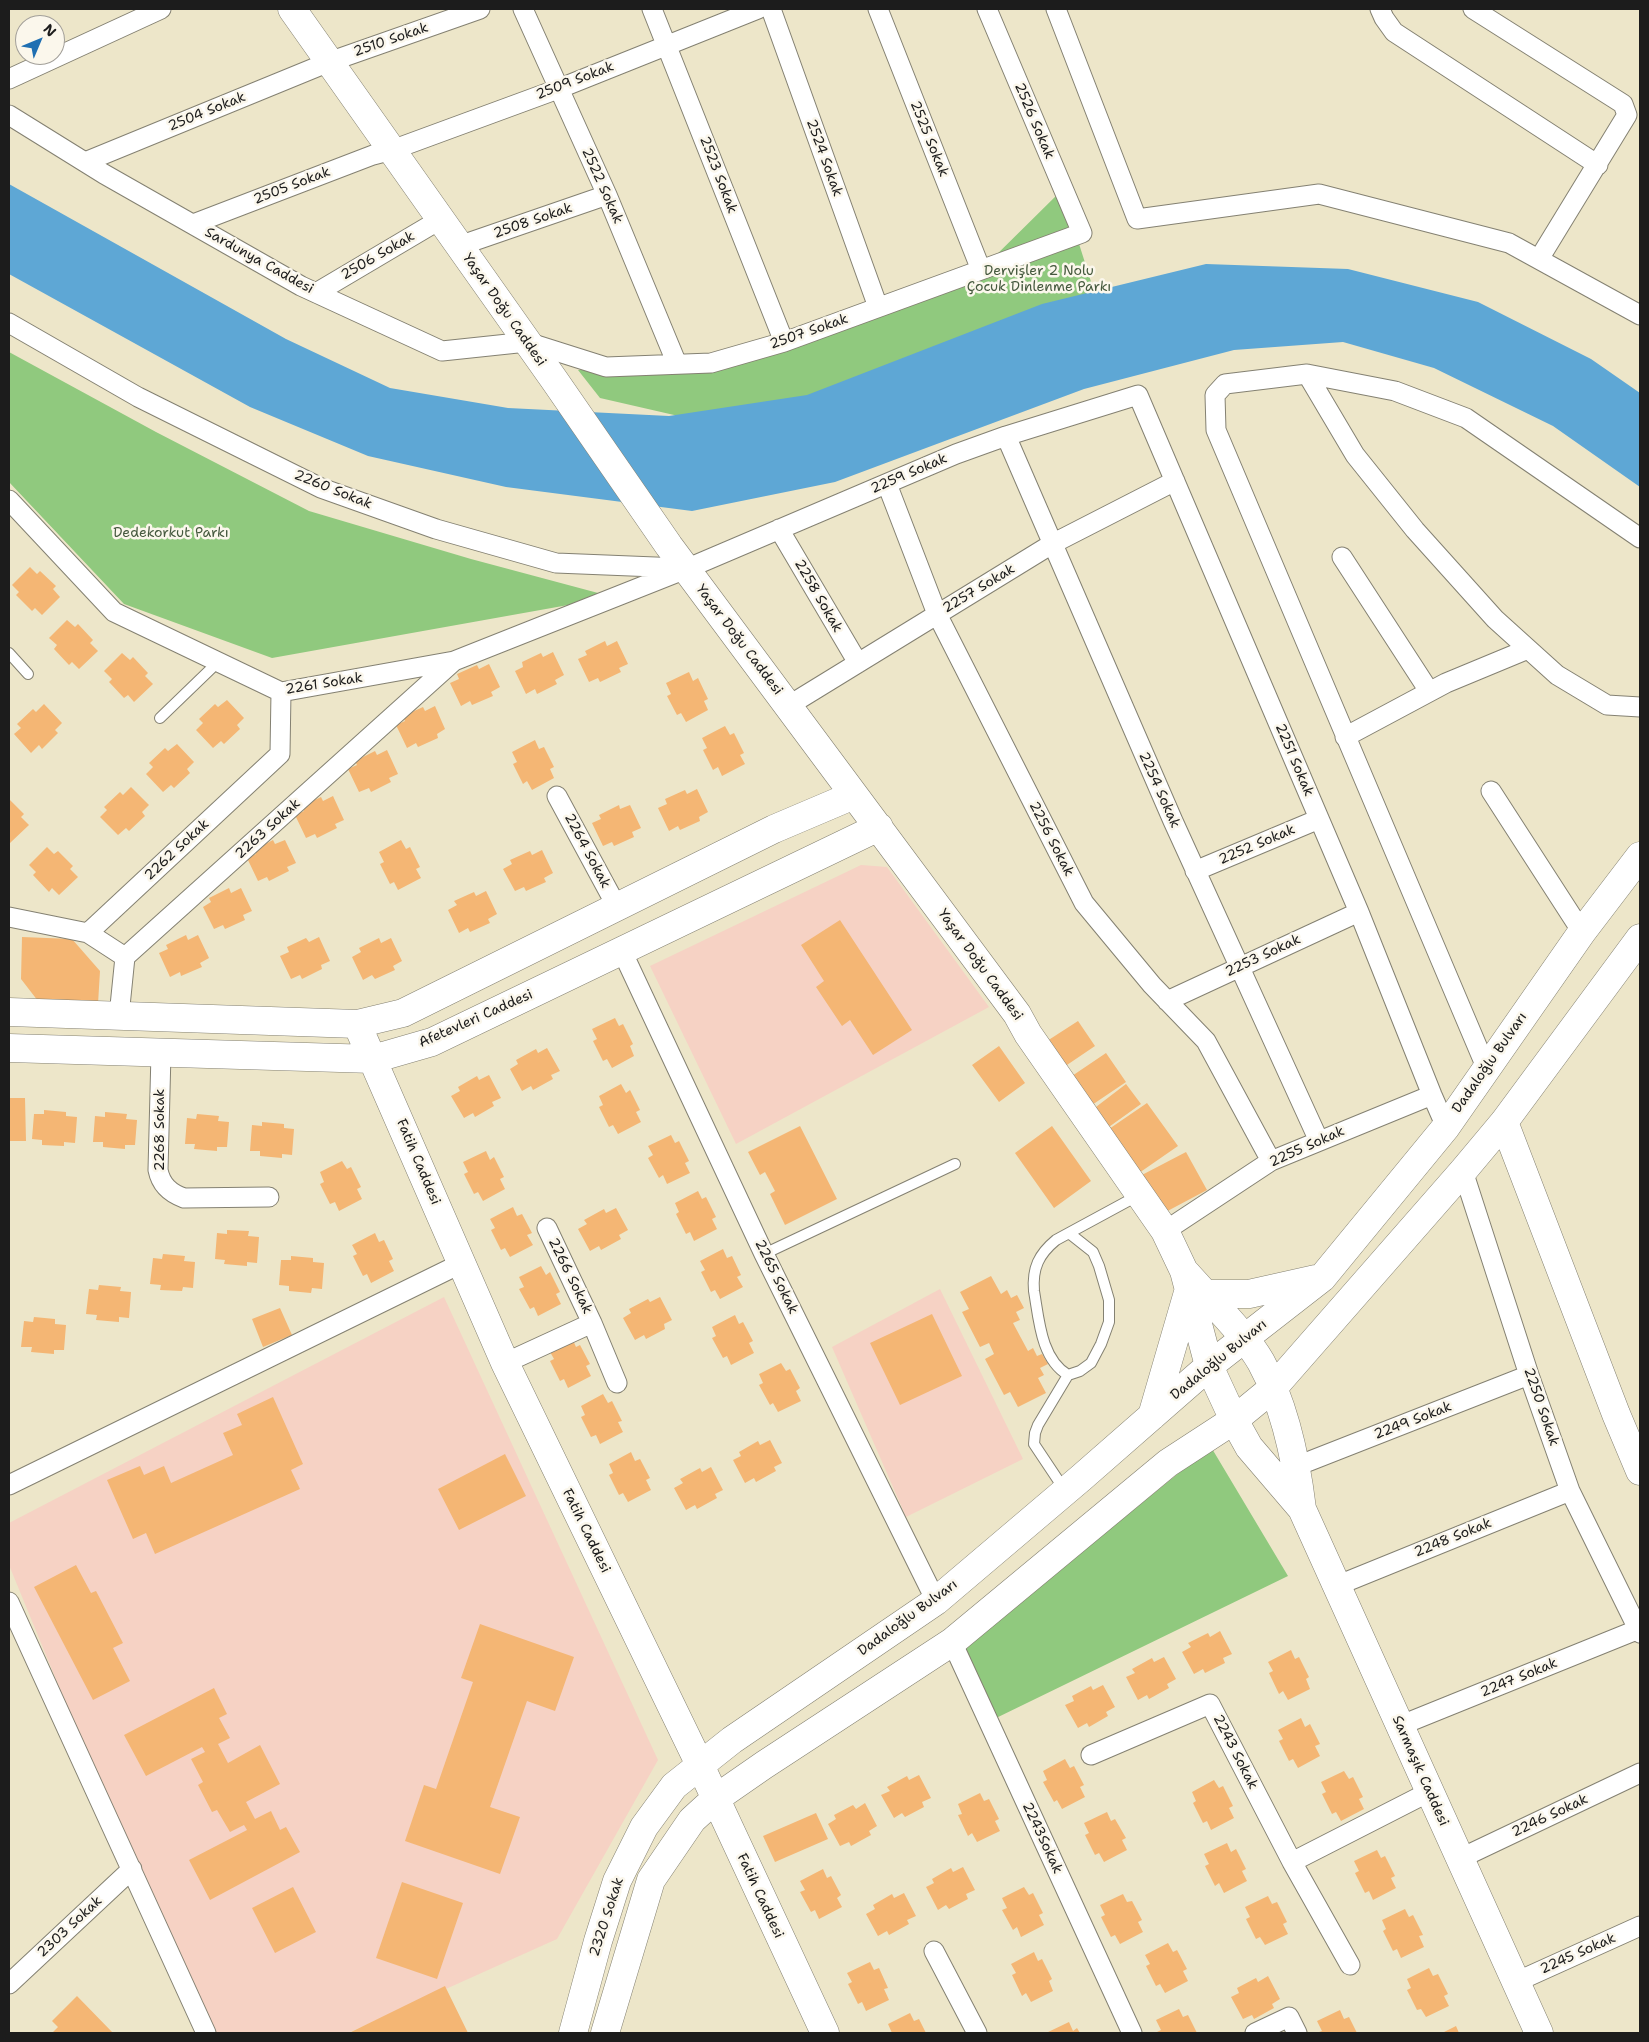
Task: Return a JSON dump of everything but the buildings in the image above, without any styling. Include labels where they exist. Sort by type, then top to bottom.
[{"type":"main road","name":"Yaşar Doğu Caddesi","points":[[292,9],[686,569],[1017,1014],[1028,1034],[1166,1231],[1193,1285]]},
{"type":"main road","points":[[9,1012],[357,1024],[403,1013],[774,829],[854,795]]},
{"type":"main road","name":"Afetevleri Caddesi","points":[[9,1048],[373,1059],[432,1042],[879,827]]},
{"type":"main road","name":"Dadaloğlu Bulvarı","points":[[700,1765],[732,1740],[936,1601],[1066,1492],[1209,1366],[1322,1278],[1446,1127],[1486,1067],[1582,932],[1640,856]]},
{"type":"main road","points":[[606,2033],[651,1880],[692,1820],[715,1799],[952,1642],[1168,1463],[1234,1420],[1273,1388],[1504,1122],[1640,938]]},
{"type":"main road","name":"Fatih Caddesi","points":[[357,1024],[505,1363],[700,1765],[825,2033]]},
{"type":"main road","points":[[1504,1122],[1616,1414],[1640,1471]]},
{"type":"main road","points":[[1193,1285],[1249,1294],[1322,1278]]},
{"type":"main road","points":[[1193,1285],[1244,1338],[1260,1361],[1273,1388],[1297,1466],[1302,1509]]},
{"type":"main road","points":[[1193,1285],[1209,1366],[1234,1420],[1249,1447],[1302,1509]]},
{"type":"main road","points":[[1152,1416],[1193,1285]]},
{"type":"main road","name":"Sarmaşık Caddesi","points":[[1302,1509],[1459,1859],[1540,2033]]},
{"type":"main road","name":"2320 Sokak","points":[[573,2033],[598,1941],[617,1881],[644,1827],[674,1786],[700,1765]]},
{"type":"street","points":[[9,79],[161,9]]},
{"type":"street","name":"2510 Sokak","points":[[329,62],[480,9]]},
{"type":"street","name":"2522 Sokak","points":[[523,9],[607,196],[677,364]]},
{"type":"street","name":"2523 Sokak","points":[[652,9],[784,342]]},
{"type":"street","name":"2509 Sokak","points":[[392,150],[558,89],[758,9]]},
{"type":"street","name":"2524 Sokak","points":[[771,9],[878,307]]},
{"type":"street","name":"2525 Sokak","points":[[878,9],[981,270]]},
{"type":"street","name":"2526 Sokak","points":[[987,9],[1082,233]]},
{"type":"street","points":[[1056,9],[1137,219],[1319,194],[1509,243],[1640,315]]},
{"type":"street","points":[[1380,9],[1394,32],[1598,164]]},
{"type":"street","points":[[1473,9],[1622,104],[1627,115],[1540,259]]},
{"type":"street","name":"2504 Sokak","points":[[85,162],[329,62]]},
{"type":"street","name":"Sardunya Caddesi","points":[[9,115],[85,162],[316,293],[442,351],[527,342]]},
{"type":"street","name":"2505 Sokak","points":[[194,224],[373,154],[392,150]]},
{"type":"street","name":"2508 Sokak","points":[[459,246],[607,196]]},
{"type":"street","name":"2506 Sokak","points":[[316,293],[441,219]]},
{"type":"street","name":"2507 Sokak","points":[[527,342],[606,367],[711,363],[784,342],[1082,233]]},
{"type":"street","name":"2260 Sokak","points":[[9,323],[138,397],[321,488],[436,529],[556,563],[686,569]]},
{"type":"street","points":[[1486,1067],[1216,430],[1215,395],[1225,384],[1307,374],[1395,391],[1466,418],[1640,538]]},
{"type":"street","points":[[1307,374],[1355,455],[1415,530],[1495,619],[1557,675],[1607,705],[1640,707]]},
{"type":"street","name":"2259 Sokak","points":[[686,569],[956,454],[1006,436],[1138,395]]},
{"type":"street","name":"2251 Sokak","points":[[1138,395],[1359,912],[1446,1127]]},
{"type":"street","name":"2254 Sokak","points":[[1006,436],[1196,871],[1319,1141]]},
{"type":"street","name":"2257 Sokak","points":[[788,706],[1052,544],[1175,481]]},
{"type":"street","name":"2256 Sokak","points":[[887,484],[937,614],[1084,903],[1152,985],[1206,1041],[1271,1161]]},
{"type":"street","name":"2261 Sokak","points":[[9,500],[114,612],[281,692],[454,661],[686,569]]},
{"type":"street","name":"2258 Sokak","points":[[779,529],[858,663]]},
{"type":"street","points":[[1342,557],[1429,692]]},
{"type":"street","points":[[1345,736],[1446,683],[1528,648]]},
{"type":"street","name":"2263 Sokak","points":[[125,957],[454,661]]},
{"type":"street","name":"2262 Sokak","points":[[88,933],[280,754],[281,692]]},
{"type":"street","points":[[1492,791],[1582,932]]},
{"type":"street","name":"2264 Sokak","points":[[557,796],[617,907]]},
{"type":"street","name":"2252 Sokak","points":[[1196,871],[1319,818]]},
{"type":"street","name":"2253 Sokak","points":[[1167,1001],[1359,912]]},
{"type":"street","points":[[9,917],[88,933],[125,957],[119,1016]]},
{"type":"street","name":"2265 Sokak","points":[[622,951],[764,1254],[936,1601]]},
{"type":"street","name":"2268 Sokak","points":[[161,1053],[158,1163],[163,1184],[176,1195],[184,1198],[269,1196]]},
{"type":"street","name":"2255 Sokak","points":[[1166,1231],[1271,1161],[1432,1096]]},
{"type":"street","name":"2250 Sokak","points":[[1463,1171],[1529,1375],[1570,1491],[1640,1631]]},
{"type":"street","name":"2266 Sokak","points":[[547,1228],[592,1323],[617,1383]]},
{"type":"street","points":[[9,1485],[462,1263]]},
{"type":"street","name":"2266 Sokak","points":[[505,1363],[592,1323]]},
{"type":"street","name":"2249 Sokak","points":[[1297,1466],[1529,1375]]},
{"type":"street","name":"2248 Sokak","points":[[1336,1586],[1570,1491]]},
{"type":"street","points":[[9,1602],[206,2033]]},
{"type":"street","name":"2247 Sokak","points":[[1399,1726],[1640,1631]]},
{"type":"street","name":"2243Sokak","points":[[952,1642],[1132,2033]]},
{"type":"street","name":"2243 Sokak","points":[[1091,1755],[1210,1704],[1292,1862],[1350,1964]]},
{"type":"street","name":"2246 Sokak","points":[[1459,1859],[1640,1774]]},
{"type":"street","points":[[1292,1862],[1429,1792]]},
{"type":"street","name":"2303 Sokak","points":[[9,1984],[132,1869]]},
{"type":"street","name":"2245 Sokak","points":[[1516,1982],[1640,1926]]},
{"type":"street","points":[[934,1951],[977,2033]]},
{"type":"street","points":[[1255,2033],[1289,2017],[1297,2033]]},
{"type":"lane","points":[[9,653],[28,674]]},
{"type":"lane","points":[[160,718],[218,662]]},
{"type":"lane","points":[[764,1254],[955,1164]]},
{"type":"lane","points":[[1068,1376],[1054,1364],[1047,1350],[1033,1282],[1036,1262],[1045,1249],[1070,1232],[1140,1195]]},
{"type":"lane","points":[[1066,1492],[1034,1444],[1034,1439],[1038,1425],[1068,1376],[1080,1371],[1091,1363],[1101,1344],[1109,1322],[1110,1300],[1093,1252],[1070,1232]]},
{"type":"shaded area","points":[[861,865],[887,867],[989,1007],[736,1144],[650,966]]},
{"type":"shaded area","points":[[940,1289],[1023,1459],[906,1517],[832,1347]]},
{"type":"shaded area","points":[[444,1297],[658,1760],[557,1939],[348,2033],[201,2033],[9,1565],[9,1523]]},
{"type":"green space","name":"Dervişler 2 Nolu Çocuk Dinlenme Parkı","points":[[1062,190],[1099,307],[872,390],[709,423],[600,398],[578,370],[698,364],[981,270]]},
{"type":"green space","name":"Dedekorkut Parkı","points":[[9,352],[156,432],[309,511],[471,559],[613,597],[272,658],[124,604],[9,482]]},
{"type":"green space","points":[[1211,1447],[1288,1576],[992,1720],[965,1646]]},
{"type":"water","points":[[9,184],[286,339],[390,388],[508,408],[669,416],[807,395],[1042,304],[1206,264],[1348,269],[1478,302],[1591,359],[1640,393],[1640,487],[1553,426],[1434,368],[1343,342],[1234,350],[1084,389],[835,482],[692,511],[506,487],[368,456],[250,407],[9,274]]}]
